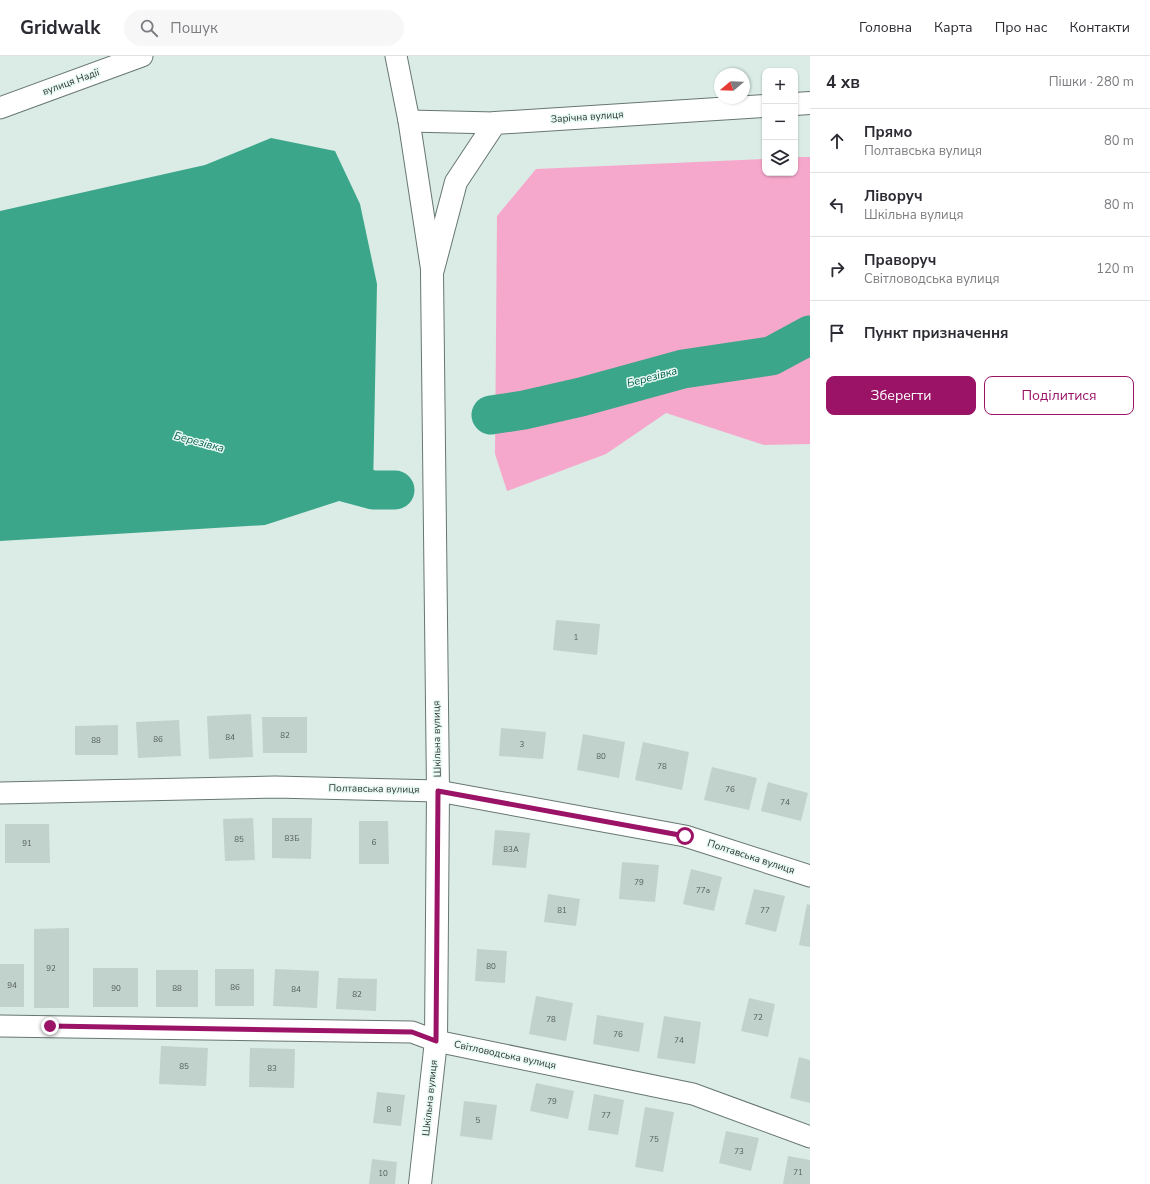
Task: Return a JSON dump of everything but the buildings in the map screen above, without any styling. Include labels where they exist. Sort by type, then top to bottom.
[{"type":"street","name":"вулиця Надії","points":[[0,108],[142,56]]},
{"type":"street","points":[[396,56],[409,121],[432,273]]},
{"type":"street","points":[[798,104],[810,103]]},
{"type":"street","name":"Зарічна вулиця","points":[[409,121],[495,123],[762,106]]},
{"type":"street","name":"Шкільна вулиця","points":[[420,1184],[436,1041],[438,791],[432,273],[456,182],[495,123]]},
{"type":"street","name":"Полтавська вулиця","points":[[0,793],[275,787],[438,791],[685,836],[810,876]]},
{"type":"street","name":"Світловодська вулиця","points":[[0,1026],[412,1032],[436,1041],[693,1094],[810,1137]]},
{"type":"shaded area","points":[[798,157],[810,157],[810,444],[764,445],[666,413],[606,454],[507,491],[495,454],[497,216],[536,169],[762,159],[762,176],[798,176]]},
{"type":"water","points":[[271,138],[335,151],[360,204],[377,284],[373,490],[265,525],[0,541],[0,211],[205,165]]},
{"type":"waterway","name":"Березівка","points":[[491,415],[524,410],[581,397],[683,369],[771,356],[810,335]]},
{"type":"waterway","name":"Березівка","points":[[321,476],[373,490],[395,490]]},
{"type":"route","points":[[50,1026],[412,1032],[436,1041],[438,791],[685,836]]}]
